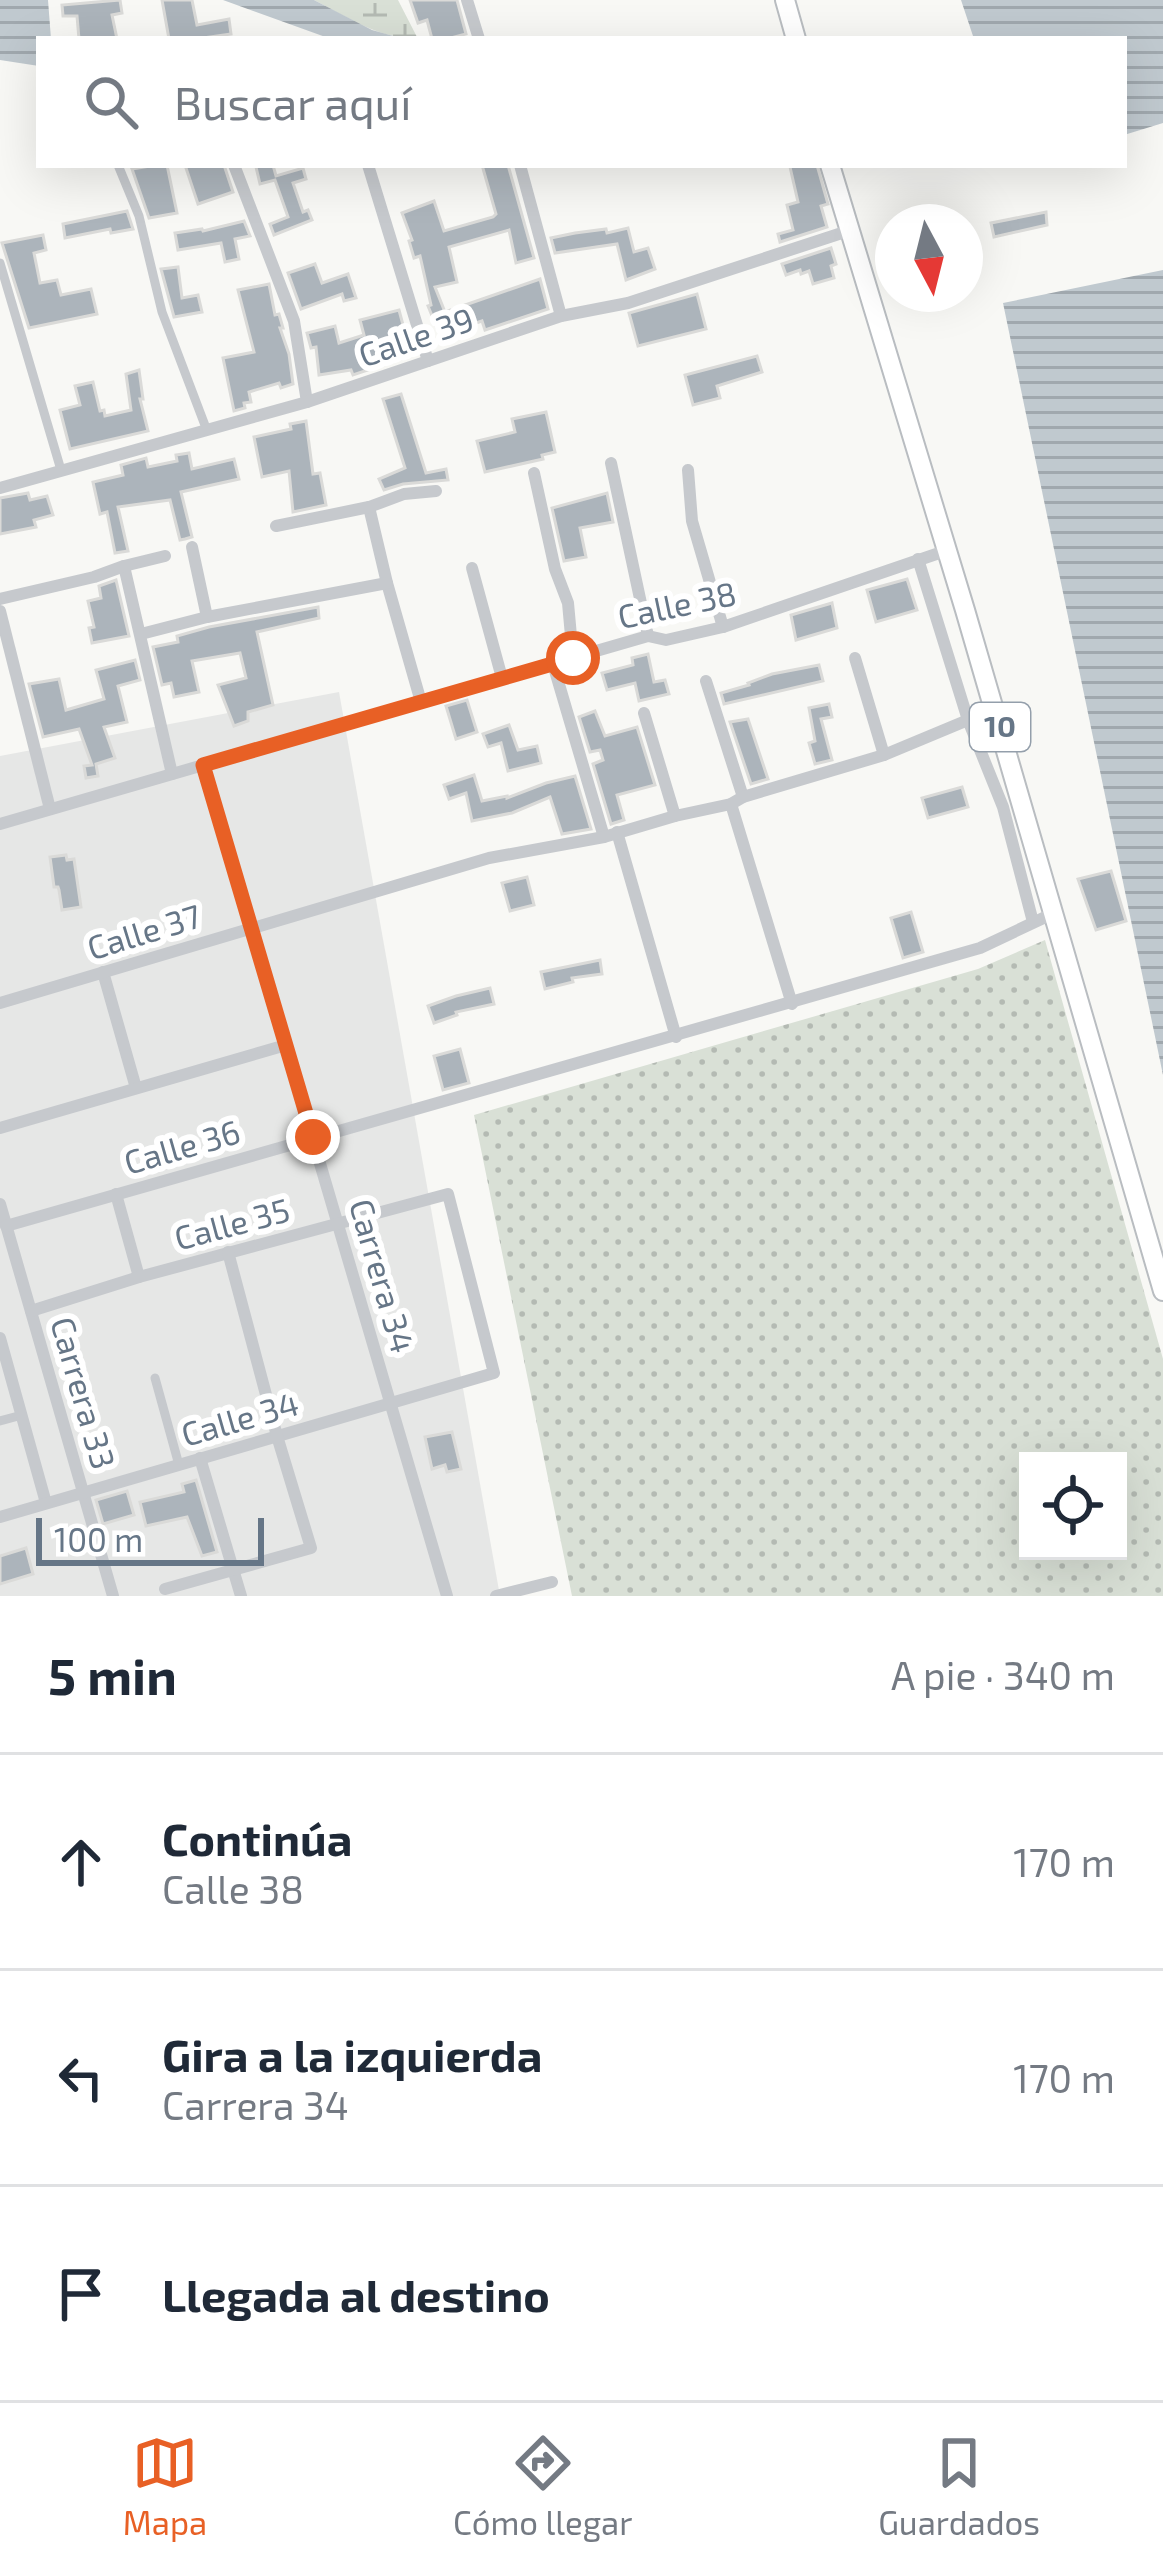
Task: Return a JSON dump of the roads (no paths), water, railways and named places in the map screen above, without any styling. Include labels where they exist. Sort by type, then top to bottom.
[{"type":"main road","points":[[785,0],[795,36]]},
{"type":"main road","name":"10","points":[[831,168],[948,550],[1163,1292]]},
{"type":"street","points":[[467,0],[478,36]]},
{"type":"street","points":[[119,168],[139,215],[162,313],[206,428]]},
{"type":"street","points":[[235,168],[294,322],[307,402]]},
{"type":"street","points":[[369,168],[428,361]]},
{"type":"street","points":[[521,168],[561,316]]},
{"type":"street","name":"Calle 39","points":[[0,488],[307,402],[561,316],[628,304],[848,231]]},
{"type":"street","points":[[0,262],[61,470]]},
{"type":"street","points":[[611,463],[648,636]]},
{"type":"street","points":[[688,470],[692,521],[723,627]]},
{"type":"street","points":[[534,473],[555,569],[568,603],[573,658]]},
{"type":"street","points":[[276,526],[369,507],[404,494],[436,491]]},
{"type":"street","points":[[369,507],[421,702]]},
{"type":"street","points":[[192,547],[207,616]]},
{"type":"street","name":"Calle 38","points":[[0,824],[648,636],[666,640],[723,627],[948,550]]},
{"type":"street","points":[[0,599],[165,556]]},
{"type":"street","points":[[918,559],[968,720],[1004,807],[1033,922]]},
{"type":"street","points":[[124,566],[172,774]]},
{"type":"street","points":[[472,568],[502,678]]},
{"type":"street","points":[[141,634],[207,616],[387,583]]},
{"type":"street","points":[[0,611],[50,809]]},
{"type":"street","points":[[855,658],[884,755]]},
{"type":"street","points":[[553,664],[676,1036]]},
{"type":"street","points":[[706,681],[792,1004]]},
{"type":"street","points":[[644,713],[675,816]]},
{"type":"street","name":"Calle 37","points":[[0,1003],[489,858],[610,835],[737,800],[884,755],[968,720]]},
{"type":"street","name":"Carrera 34","points":[[203,765],[447,1596]]},
{"type":"street","name":"Calle 36","points":[[6,1226],[980,948],[1054,913]]},
{"type":"street","points":[[103,972],[136,1088]]},
{"type":"street","points":[[0,1127],[286,1045]]},
{"type":"street","points":[[116,1194],[139,1277]]},
{"type":"street","name":"Calle 35","points":[[31,1311],[448,1194],[494,1372]]},
{"type":"street","name":"Carrera 33","points":[[0,1204],[113,1596]]},
{"type":"street","points":[[165,1589],[311,1548],[228,1252]]},
{"type":"street","points":[[0,1338],[46,1503]]},
{"type":"street","name":"Calle 34","points":[[0,1517],[494,1372]]},
{"type":"street","points":[[155,1378],[178,1465]]},
{"type":"street","points":[[0,1421],[22,1415]]},
{"type":"street","points":[[200,1458],[241,1596]]},
{"type":"street","points":[[496,1596],[552,1582]]}]
